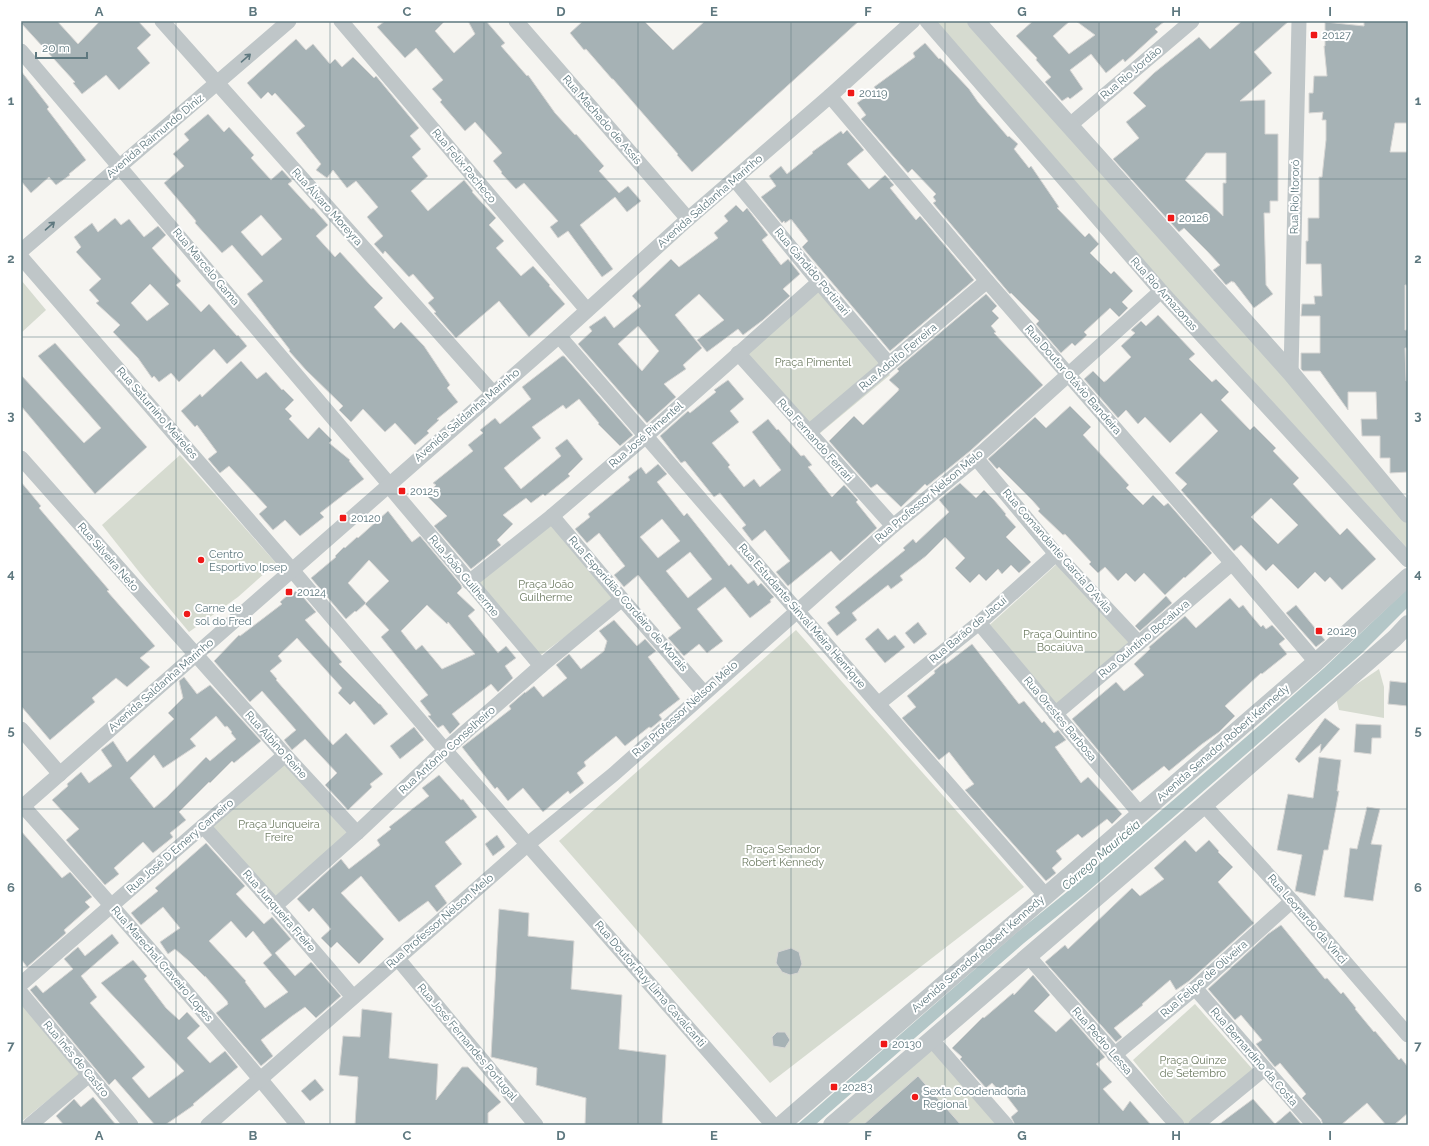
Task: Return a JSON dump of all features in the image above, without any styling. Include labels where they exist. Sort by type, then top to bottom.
[{"type":"street","name":"Rua Álvaro Moreyra","points":[[162,21],[493,393]]},
{"type":"street","name":"Avenida Raimundo Diniz","points":[[21,251],[289,21]]},
{"type":"street","name":"Rua Felix Pacheco","points":[[341,21],[587,310]]},
{"type":"street","name":"Rua Machado de Assis","points":[[516,21],[688,219]]},
{"type":"street","name":"Avenida Saldanha Marinho","points":[[22,807],[60,774],[120,713],[195,656],[559,336],[688,219],[735,180],[913,21]]},
{"type":"street","name":"Rua Rio Amazonas","points":[[927,21],[1160,291],[1408,560]]},
{"type":"street","name":"Rua Rio Jordão","points":[[1070,125],[1192,21]]},
{"type":"street","name":"Rua Rio Itororó","points":[[1291,373],[1299,21]]},
{"type":"street","points":[[982,23],[1070,125],[1291,373],[1408,514]]},
{"type":"street","name":"Rua Marcelo Gama","points":[[21,51],[388,485]]},
{"type":"street","name":"Rua Doutor Otávio Bandeira","points":[[830,96],[987,281],[1316,662]]},
{"type":"street","name":"Rua Cândido Portinari","points":[[735,180],[889,364]]},
{"type":"street","name":"Rua Saturnino Meireles","points":[[21,257],[292,570],[445,750]]},
{"type":"street","name":"Rua Adolfo Ferreira","points":[[808,432],[987,281]]},
{"type":"street","name":"Rua José Pimentel","points":[[469,582],[552,516],[646,436],[819,282]]},
{"type":"street","name":"Rua Professor Nélson Melo","points":[[208,1125],[528,844],[614,774],[893,526],[976,458],[1160,291]]},
{"type":"street","name":"Rua Estudante Sinval Meira Henrique","points":[[559,336],[1046,896]]},
{"type":"street","name":"Rua Fernando Ferrari","points":[[738,353],[893,526]]},
{"type":"street","name":"Rua Silveira Neto","points":[[21,458],[195,656]]},
{"type":"street","name":"Rua Comandante Garcia D'Avila","points":[[976,458],[1056,554],[1139,643]]},
{"type":"street","name":"Rua João Guilherme","points":[[388,485],[540,666]]},
{"type":"street","name":"Rua Esperidião Cordeiro de Morais","points":[[552,516],[704,693]]},
{"type":"street","name":"Rua Barão de Jacuí","points":[[878,704],[978,623],[1056,554]]},
{"type":"street","name":"Rua Quintino Bocaiuva","points":[[1055,714],[1232,563]]},
{"type":"street","name":"Avenida Senador Robert Kennedy","points":[[781,1125],[1141,815],[1316,662],[1408,577]]},
{"type":"street","name":"Rua Antônio Conselheiro","points":[[275,906],[357,833],[445,750],[540,666],[622,599]]},
{"type":"street","name":"Rua Orestes Barbosa","points":[[978,623],[1141,815]]},
{"type":"street","points":[[832,1125],[1204,805],[1395,638],[1408,624]]},
{"type":"street","name":"Rua Albino Reine","points":[[195,656],[357,833]]},
{"type":"street","points":[[21,729],[60,774]]},
{"type":"street","name":"Rua Doutor Ruy Lima Cavalcanti","points":[[445,750],[772,1125]]},
{"type":"street","name":"Rua José D´Emery Carneiro","points":[[21,984],[285,756]]},
{"type":"street","name":"Rua Leonardo da Vinci","points":[[1204,805],[1292,901],[1408,1035]]},
{"type":"street","name":"Rua Marechal Craveiro Lopes","points":[[22,807],[111,905],[260,1078],[298,1125]]},
{"type":"street","name":"Rua Junqueira Freire","points":[[203,826],[275,906],[353,997]]},
{"type":"street","name":"Rua Felipe de Oliveira","points":[[1114,1055],[1195,988],[1292,901]]},
{"type":"street","name":"Rua Pedro Lessa","points":[[1028,956],[1177,1125]]},
{"type":"street","name":"Rua José Fernandes Portugal","points":[[398,959],[536,1125]]},
{"type":"street","name":"Rua Bernardino da Costa","points":[[1195,988],[1264,1070],[1314,1125]]},
{"type":"street","name":"Rua Inês de Castro","points":[[21,993],[131,1125]]},
{"type":"street","points":[[932,1040],[1006,1125]]},
{"type":"street","points":[[1196,1125],[1264,1070]]},
{"type":"street","points":[[30,1125],[89,1075]]},
{"type":"green space","points":[[936,21],[969,21],[1288,382],[1408,524],[1408,549],[1164,285]]},
{"type":"green space","points":[[21,280],[46,310],[21,333]]},
{"type":"green space","name":"Praça Pimentel","points":[[819,289],[890,375],[813,439],[739,358]]},
{"type":"green space","points":[[180,455],[276,563],[238,597],[189,632],[102,525]]},
{"type":"green space","name":"Praça João Guilherme","points":[[551,520],[616,599],[538,657],[476,585]]},
{"type":"green space","name":"Praça Quintino Bocaiúva","points":[[1059,562],[1135,646],[1055,715],[983,631]]},
{"type":"green space","name":"Praça Senador Robert Kennedy","points":[[796,630],[1024,887],[770,1083],[559,841]]},
{"type":"green space","points":[[1379,669],[1384,687],[1384,718],[1339,710],[1336,698]]},
{"type":"green space","name":"Praça Junqueira Freire","points":[[285,763],[348,834],[273,898],[210,827]]},
{"type":"green space","points":[[21,1001],[80,1074],[21,1122]]},
{"type":"green space","name":"Praça Quinze de Setembro","points":[[1195,1004],[1255,1072],[1192,1125],[1186,1125],[1133,1060]]},
{"type":"green space","points":[[930,1047],[999,1125],[842,1125]]},
{"type":"shaded area","points":[[1408,588],[1408,607],[1361,654],[1086,893],[1024,943],[815,1125],[797,1125],[1016,933],[1068,891],[1260,725],[1324,668]]},
{"type":"building","points":[[21,21],[57,21],[78,44],[100,21],[138,21],[151,35],[137,48],[150,63],[119,90],[106,75],[82,94],[73,83],[75,82],[21,23]]},
{"type":"building","points":[[385,21],[445,21],[435,31],[454,53],[475,34],[468,21],[486,21],[505,43],[501,46],[527,76],[528,75],[555,113],[604,166],[599,171],[619,193],[628,186],[641,201],[627,212],[615,197],[580,225],[613,269],[602,277],[568,231],[558,238],[550,227],[558,221],[524,183],[516,189],[501,173],[502,172],[493,161],[502,153],[475,122],[465,131],[440,102],[442,100],[432,89],[443,80],[416,48],[405,58],[377,27]]},
{"type":"building","points":[[583,21],[644,21],[673,50],[705,21],[859,21],[692,172],[613,79],[586,49],[584,50],[570,33]]},
{"type":"building","points":[[1033,21],[1070,21],[1053,36],[1069,54],[1095,35],[1076,21],[1165,21],[1155,29],[1158,32],[1125,62],[1123,59],[1106,73],[1091,54],[1070,70],[1083,89],[1070,99],[1068,97],[1062,101],[1045,82],[1051,77],[1036,60],[1037,58],[1016,36]]},
{"type":"building","points":[[1242,21],[1289,21],[1254,52],[1272,73],[1240,101],[1265,100],[1265,134],[1278,134],[1278,201],[1270,201],[1270,213],[1264,213],[1266,285],[1273,294],[1254,308],[1234,282],[1232,281],[1226,285],[1213,270],[1220,265],[1207,251],[1184,228],[1179,232],[1113,159],[1139,138],[1126,122],[1146,106],[1133,93],[1154,73],[1199,37],[1210,49]],"holes":[[[1206,153],[1226,153],[1226,183],[1223,183],[1223,216],[1185,180]]]},
{"type":"building","points":[[1364,21],[1408,21],[1407,123],[1395,123],[1390,152],[1408,152],[1408,285],[1405,285],[1405,330],[1408,330],[1408,348],[1405,348],[1406,381],[1408,381],[1408,472],[1390,473],[1390,458],[1380,458],[1380,436],[1362,436],[1361,419],[1377,419],[1376,392],[1348,392],[1348,410],[1320,371],[1303,371],[1301,369],[1301,353],[1320,353],[1320,316],[1301,316],[1302,304],[1315,304],[1314,296],[1322,296],[1321,264],[1306,264],[1306,241],[1308,241],[1308,218],[1319,218],[1319,177],[1322,177],[1326,140],[1326,120],[1322,120],[1323,112],[1309,113],[1309,93],[1313,93],[1314,76],[1327,76],[1324,46],[1325,22],[1364,26]]},
{"type":"building","points":[[296,39],[306,50],[313,44],[330,64],[335,59],[342,67],[353,57],[374,78],[376,76],[419,128],[410,136],[421,149],[412,157],[428,176],[411,191],[428,211],[464,180],[473,191],[472,192],[496,218],[489,225],[504,241],[496,248],[521,276],[533,266],[565,304],[529,337],[499,301],[456,338],[434,313],[436,312],[428,303],[434,298],[413,274],[409,277],[385,251],[383,254],[374,244],[383,236],[367,217],[378,207],[356,181],[347,188],[333,170],[327,178],[316,170],[321,164],[296,133],[305,126],[275,93],[272,96],[268,92],[261,99],[247,83]]},
{"type":"building","points":[[925,43],[969,89],[978,102],[1008,137],[1009,136],[1018,144],[1014,149],[1029,168],[1031,166],[1059,207],[1057,208],[1085,237],[1089,233],[1099,244],[1090,253],[1111,274],[1114,271],[1133,291],[1122,302],[1128,308],[1119,317],[1110,308],[1084,332],[1087,335],[1075,346],[1072,343],[1061,353],[1036,324],[1039,321],[1011,293],[1010,294],[933,203],[936,201],[933,197],[936,194],[912,169],[908,173],[861,119],[866,115],[857,103],[876,90],[874,87],[915,57],[913,53]]},
{"type":"building","points":[[21,71],[49,107],[47,109],[86,160],[69,174],[70,175],[56,185],[49,177],[31,193],[21,181]]},
{"type":"building","points":[[208,114],[224,132],[229,127],[254,155],[251,158],[271,180],[282,170],[292,181],[288,184],[328,225],[316,236],[335,257],[340,252],[383,298],[374,307],[394,329],[401,322],[424,346],[450,385],[447,388],[458,402],[437,419],[439,420],[427,431],[429,433],[415,445],[395,423],[385,432],[363,409],[351,422],[339,410],[343,406],[289,351],[290,350],[247,294],[263,281],[232,245],[222,253],[195,223],[196,221],[164,183],[184,166],[173,154],[189,140],[184,134]],"holes":[[[261,215],[282,239],[262,256],[241,232]]]},
{"type":"building","points":[[847,130],[864,150],[847,164],[869,189],[885,175],[894,185],[890,188],[916,220],[920,216],[974,280],[890,351],[802,247],[808,241],[791,219],[785,223],[784,221],[782,223],[761,197],[776,186],[769,176],[781,166],[787,174],[813,153],[812,152],[841,131],[843,134]]},
{"type":"building","points":[[736,205],[743,212],[747,208],[768,235],[762,240],[781,265],[788,259],[800,274],[783,289],[790,296],[763,320],[743,335],[738,329],[707,352],[697,340],[724,320],[699,294],[675,315],[702,348],[683,365],[686,369],[664,384],[676,397],[647,423],[578,344],[592,331],[589,327],[605,316],[614,328],[641,306],[632,296],[671,259],[679,267],[718,238],[714,233],[728,221],[724,216]],"holes":[[[638,326],[659,351],[642,371],[618,344]]]},
{"type":"building","points":[[115,218],[121,225],[129,219],[144,237],[158,226],[166,235],[152,248],[181,281],[176,285],[201,312],[209,304],[247,346],[227,364],[214,349],[179,382],[171,373],[159,382],[154,376],[152,378],[138,358],[113,332],[120,325],[96,303],[99,301],[89,290],[101,279],[76,252],[81,247],[74,237],[92,223],[98,232]],"holes":[[[150,284],[169,304],[147,321],[131,303]]]},
{"type":"building","points":[[986,294],[997,306],[992,311],[999,318],[991,326],[996,332],[994,333],[1043,385],[970,451],[927,486],[925,484],[901,507],[877,484],[871,488],[829,441],[854,416],[863,425],[898,391],[899,389],[889,380],[899,371],[897,369]]},
{"type":"building","points":[[1158,315],[1195,354],[1189,359],[1212,382],[1216,379],[1229,392],[1221,400],[1250,430],[1254,426],[1276,448],[1273,451],[1299,478],[1293,484],[1340,535],[1347,528],[1376,559],[1342,590],[1330,577],[1325,582],[1315,572],[1298,589],[1273,564],[1266,571],[1241,545],[1234,551],[1181,490],[1187,484],[1175,473],[1218,431],[1201,413],[1170,443],[1145,417],[1138,424],[1126,410],[1118,418],[1084,379],[1093,371],[1104,382],[1107,380],[1131,357],[1121,346],[1135,333],[1131,330],[1141,321],[1146,326]],"holes":[[[1271,498],[1298,525],[1278,544],[1251,517]]]},
{"type":"building","points":[[55,343],[147,447],[95,494],[21,406],[21,375],[84,443],[101,428],[38,356]]},
{"type":"building","points":[[564,356],[633,435],[620,446],[598,424],[599,423],[579,399],[566,409],[563,405],[532,427],[541,438],[504,468],[521,489],[561,456],[555,448],[567,439],[583,459],[568,474],[570,476],[545,496],[543,494],[531,503],[526,498],[503,515],[513,524],[497,540],[501,545],[471,569],[434,526],[447,516],[426,495],[436,485],[433,483],[473,451],[468,445],[483,433],[480,430],[495,418],[500,424],[531,399],[522,387]]},
{"type":"building","points":[[241,361],[257,379],[266,372],[282,390],[283,389],[294,400],[285,409],[292,416],[289,419],[308,439],[319,427],[332,440],[329,443],[350,460],[349,461],[364,479],[320,513],[324,517],[300,536],[285,520],[273,530],[259,514],[267,507],[229,466],[220,473],[208,459],[217,452],[197,425],[195,427],[181,411],[200,394],[202,397]]},
{"type":"building","points":[[728,380],[744,399],[730,411],[739,422],[712,443],[730,465],[728,467],[744,487],[754,479],[760,487],[781,470],[752,432],[768,419],[801,456],[804,455],[812,465],[808,467],[832,497],[844,485],[858,500],[856,502],[877,528],[840,561],[831,551],[788,586],[776,572],[790,561],[765,530],[752,541],[742,528],[746,525],[720,493],[714,497],[685,461],[681,463],[660,436],[688,411],[690,413],[716,392],[714,390]]},
{"type":"building","points":[[1070,406],[1091,427],[1083,435],[1129,485],[1126,488],[1143,505],[1153,495],[1164,506],[1168,503],[1212,553],[1165,595],[1144,573],[1135,582],[1126,573],[1118,581],[1105,567],[1098,573],[1089,564],[1091,562],[1065,534],[1063,535],[1038,511],[1040,509],[1032,500],[999,467],[997,469],[988,459],[1035,417],[1046,428]]},
{"type":"building","points":[[658,464],[667,474],[657,482],[684,516],[687,513],[729,566],[731,564],[748,584],[754,580],[758,586],[761,583],[774,597],[770,600],[771,602],[750,618],[725,587],[697,609],[723,641],[707,653],[699,644],[684,656],[668,638],[681,628],[638,575],[624,587],[614,575],[625,566],[599,533],[587,543],[575,529],[590,517],[588,514],[630,480],[628,477],[641,467],[646,474]],"holes":[[[662,519],[680,541],[658,558],[640,537]],[[690,552],[712,579],[688,598],[666,571]]]},
{"type":"building","points":[[21,482],[41,506],[39,508],[109,590],[107,591],[155,646],[140,658],[150,667],[127,687],[116,678],[92,698],[95,702],[50,740],[21,706]]},
{"type":"building","points":[[960,483],[976,498],[984,490],[994,500],[1016,527],[1006,537],[1031,562],[1019,573],[1011,565],[1002,574],[998,569],[986,581],[979,574],[970,583],[955,568],[965,558],[945,537],[926,556],[900,576],[903,580],[891,589],[888,585],[852,613],[857,620],[837,636],[827,623],[840,613],[835,607],[905,550],[903,548],[913,539],[916,543],[949,512],[939,500]]},
{"type":"building","points":[[388,511],[412,542],[420,536],[461,585],[462,588],[457,593],[475,610],[468,616],[498,653],[506,646],[516,658],[505,666],[513,678],[498,692],[491,684],[452,714],[460,724],[450,734],[443,725],[438,728],[428,716],[431,715],[420,701],[428,695],[381,637],[389,630],[365,604],[366,603],[346,619],[311,578],[336,557],[335,556],[344,547],[345,548],[357,537],[358,538]],"holes":[[[369,560],[389,581],[366,603],[348,583]],[[427,605],[447,624],[448,622],[475,654],[442,669],[422,645],[416,650],[401,631]]]},
{"type":"building","points":[[297,590],[316,612],[305,620],[342,662],[339,664],[380,704],[388,714],[374,725],[354,701],[350,705],[338,693],[342,688],[297,638],[278,656],[282,661],[270,671],[277,679],[276,680],[333,745],[346,733],[383,774],[370,784],[372,787],[348,810],[325,785],[337,773],[305,739],[292,750],[284,740],[296,730],[262,691],[250,702],[214,661],[239,635],[240,636],[282,604],[280,602],[289,594],[291,595]]},
{"type":"building","points":[[1166,596],[1172,603],[1140,631],[1135,626]]},
{"type":"building","points":[[1230,598],[1239,608],[1243,605],[1261,627],[1263,625],[1266,629],[1272,625],[1285,639],[1279,644],[1287,654],[1262,674],[1261,673],[1225,706],[1235,716],[1219,732],[1169,771],[1164,766],[1132,791],[1072,719],[1116,682],[1124,691],[1144,675],[1134,664],[1150,649],[1149,647],[1185,616],[1196,628]]},
{"type":"building","points":[[1296,605],[1325,640],[1316,647],[1286,613]]},
{"type":"building","points":[[614,620],[637,646],[645,639],[656,651],[648,657],[680,699],[659,715],[662,719],[651,728],[649,727],[625,746],[616,736],[584,762],[586,766],[577,773],[584,783],[570,794],[568,791],[543,812],[523,788],[508,801],[497,787],[495,789],[462,747],[511,709],[509,706],[534,686],[543,697],[567,678],[556,665],[569,654],[581,669],[604,651],[607,641],[599,631]]},
{"type":"building","points":[[918,622],[927,634],[914,644],[905,633]]},
{"type":"building","points":[[878,628],[888,640],[895,635],[905,647],[885,663],[865,639]]},
{"type":"building","points":[[972,644],[1019,704],[1024,701],[1042,723],[1044,721],[1054,733],[1058,730],[1066,740],[1055,747],[1081,783],[1088,777],[1122,814],[1112,824],[1107,819],[1082,838],[1078,834],[1056,851],[1062,859],[1052,868],[1056,873],[1046,881],[965,790],[974,784],[949,752],[939,760],[902,718],[916,707],[907,696],[935,673],[934,671],[945,662],[946,664]]},
{"type":"building","points":[[184,677],[197,694],[210,685],[261,741],[234,763],[232,761],[179,812],[186,820],[170,833],[173,837],[153,853],[143,842],[114,868],[119,874],[105,885],[66,840],[79,829],[52,800],[81,772],[89,783],[112,766],[101,750],[113,741],[127,762],[174,719],[168,713],[183,698],[179,681]],"holes":[[[216,716],[225,727],[227,726],[236,739],[210,761],[206,757],[167,797],[154,808],[130,778],[154,755],[163,768],[196,746],[190,739]]]},
{"type":"building","points":[[1390,681],[1408,683],[1408,706],[1388,704]]},
{"type":"building","points":[[1325,718],[1340,729],[1320,753],[1321,744],[1299,763],[1295,759]]},
{"type":"building","points":[[1356,724],[1381,725],[1381,738],[1372,738],[1371,754],[1354,752]]},
{"type":"building","points":[[414,727],[424,740],[400,759],[390,746]]},
{"type":"building","points":[[1319,757],[1341,760],[1337,791],[1339,791],[1328,850],[1324,850],[1315,896],[1295,891],[1302,855],[1277,850],[1288,794],[1313,798]]},
{"type":"building","points":[[439,775],[461,800],[463,799],[477,817],[445,842],[462,864],[435,886],[447,903],[437,912],[428,901],[399,922],[361,876],[341,893],[384,939],[359,964],[337,942],[331,948],[321,938],[331,929],[313,908],[309,912],[297,899],[341,859],[349,869],[380,845],[377,840],[391,829],[389,827],[429,796],[422,788]]},
{"type":"building","points":[[1367,807],[1380,809],[1371,844],[1382,845],[1373,901],[1344,897],[1350,848],[1357,849]]},
{"type":"building","points":[[21,831],[62,878],[70,872],[92,897],[85,902],[90,907],[64,930],[66,933],[27,967],[21,959]]},
{"type":"building","points":[[497,835],[505,847],[493,856],[485,844]]},
{"type":"building","points":[[1185,840],[1196,852],[1209,840],[1219,851],[1218,852],[1233,867],[1218,882],[1254,923],[1189,981],[1176,990],[1170,980],[1142,1004],[1143,1005],[1114,1028],[1122,1037],[1116,1042],[1045,962],[1065,945],[1068,949],[1132,888],[1140,896],[1164,879],[1154,868]]},
{"type":"building","points":[[206,843],[245,886],[236,894],[264,924],[272,917],[291,939],[275,953],[295,976],[311,962],[341,996],[316,1018],[305,1007],[261,1040],[273,1056],[261,1066],[216,1013],[228,1004],[227,1001],[205,976],[189,961],[175,949],[168,954],[160,942],[180,928],[163,907],[141,925],[131,913],[158,891],[155,888]],"holes":[[[231,921],[246,938],[253,931],[272,955],[263,963],[288,992],[265,1008],[245,982],[246,981],[209,941]]]},
{"type":"building","points":[[499,909],[529,913],[528,936],[574,941],[571,989],[622,995],[619,1049],[666,1055],[662,1125],[585,1125],[586,1098],[536,1085],[537,1068],[491,1057]]},
{"type":"building","points":[[1281,925],[1325,979],[1327,978],[1341,994],[1343,992],[1374,1032],[1375,1031],[1399,1060],[1401,1058],[1408,1067],[1408,1113],[1394,1125],[1386,1125],[1367,1103],[1341,1125],[1323,1125],[1321,1119],[1302,1098],[1306,1094],[1280,1063],[1275,1067],[1256,1044],[1262,1040],[1241,1015],[1235,1020],[1208,989],[1268,934]]},
{"type":"building","points":[[112,934],[119,943],[81,976],[97,997],[90,1003],[145,1067],[132,1078],[149,1098],[184,1071],[101,983],[133,960],[147,976],[144,979],[166,1008],[179,1020],[187,1012],[200,1026],[187,1038],[210,1063],[225,1051],[238,1067],[193,1104],[194,1105],[165,1125],[155,1125],[115,1079],[109,1085],[30,990],[36,985],[43,993],[73,969],[64,959],[78,947],[85,956]]},
{"type":"building","points":[[791,948],[799,952],[802,964],[798,973],[790,975],[782,972],[776,963],[778,952]]},
{"type":"building","points":[[1033,975],[1050,995],[1034,1011],[1056,1032],[1071,1018],[1105,1057],[1096,1064],[1112,1082],[1103,1089],[1123,1111],[1130,1101],[1151,1125],[1015,1125],[1011,1117],[1018,1111],[1001,1089],[999,1091],[992,1083],[986,1088],[960,1059],[962,1057],[952,1048],[983,1017],[984,1018],[1013,993],[1014,995]]},
{"type":"building","points":[[362,1009],[392,1013],[389,1058],[438,1064],[436,1100],[462,1067],[468,1067],[501,1102],[488,1113],[488,1125],[355,1125],[358,1077],[339,1075],[343,1036],[360,1037]]},
{"type":"building","points":[[777,1032],[785,1032],[790,1040],[785,1048],[773,1046],[772,1037]]},
{"type":"building","name":"Sexta Coodenadoria Regional","points":[[918,1076],[961,1125],[863,1125]]},
{"type":"building","points":[[315,1079],[324,1090],[310,1101],[301,1091]]},
{"type":"building","points":[[93,1097],[116,1125],[64,1125],[56,1116],[74,1099],[81,1107]]},
{"type":"building","points":[[1253,1099],[1275,1124],[1290,1111],[1302,1125],[1218,1125]]},
{"type":"place","name":"20127","points":[[1314,35]]},
{"type":"place","name":"20119","points":[[851,93]]},
{"type":"place","name":"20126","points":[[1171,218]]},
{"type":"place","name":"20125","points":[[402,491]]},
{"type":"place","name":"20120","points":[[343,518]]},
{"type":"place","name":"Centro Esportivo Ipsep","points":[[201,560]]},
{"type":"place","name":"20124","points":[[289,592]]},
{"type":"place","name":"Carne de sol do Fred","points":[[187,614]]},
{"type":"place","name":"20129","points":[[1319,631]]},
{"type":"place","name":"20130","points":[[884,1044]]},
{"type":"place","name":"20283","points":[[834,1087]]},
{"type":"place","name":"Sexta Coodenadoria Regional","points":[[915,1097]]},
{"type":"water label","name":"Córrego Mauricéia","points":[[1101,855]]}]
